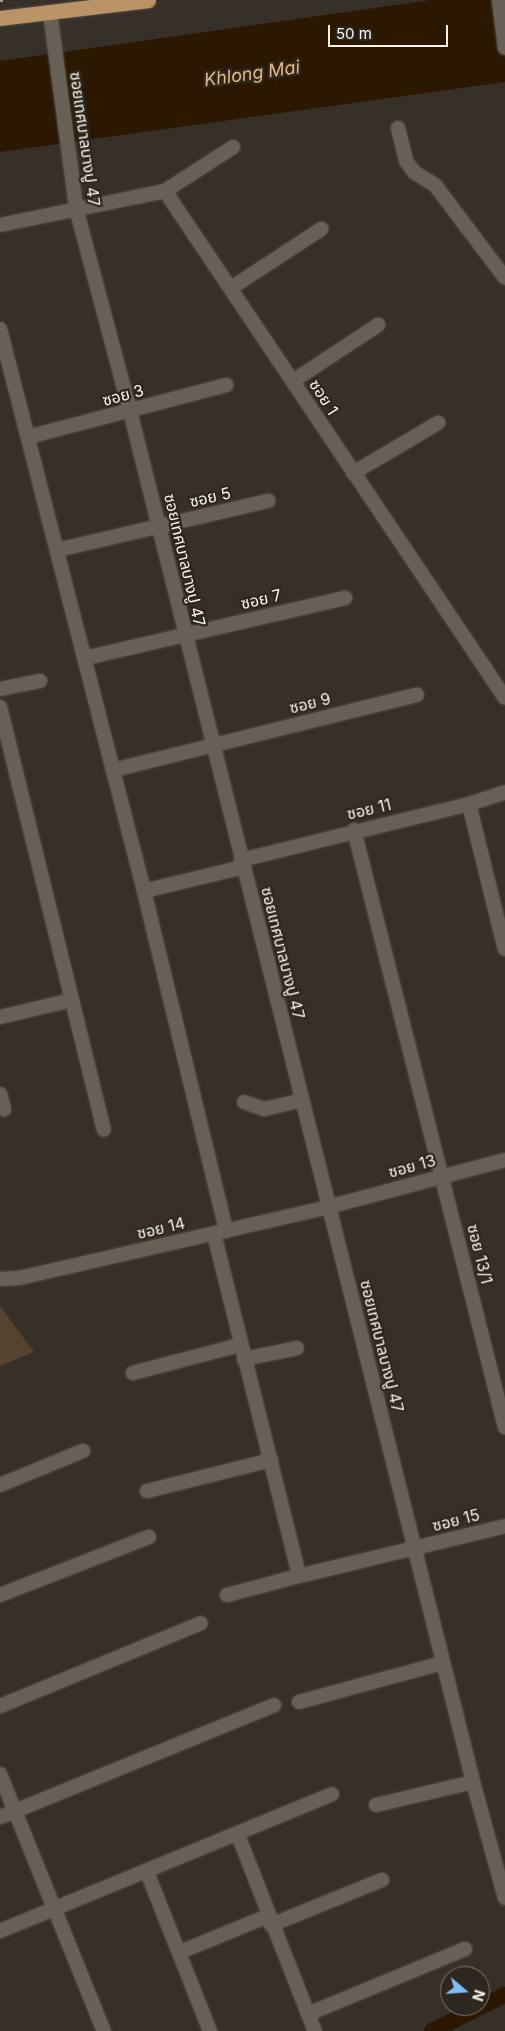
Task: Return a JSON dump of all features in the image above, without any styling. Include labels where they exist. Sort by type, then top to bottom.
[{"type":"highway","points":[[0,18],[148,0]]},
{"type":"street","points":[[499,0],[505,48]]},
{"type":"street","name":"ซอยเทศบาลบางปู 47","points":[[50,12],[66,154],[76,208],[160,526],[184,634],[328,1207],[473,1782],[505,1898]]},
{"type":"street","points":[[398,128],[406,161],[414,172],[435,185],[505,278]]},
{"type":"street","points":[[0,225],[165,191],[233,147]]},
{"type":"street","name":"ซอย 1","points":[[165,191],[505,698]]},
{"type":"street","points":[[231,288],[321,229]]},
{"type":"street","points":[[292,381],[378,325]]},
{"type":"street","points":[[0,330],[144,891],[220,1232],[242,1352],[299,1576]]},
{"type":"street","name":"ซอย 3","points":[[28,437],[226,385]]},
{"type":"street","points":[[353,473],[438,423]]},
{"type":"street","name":"ซอย 5","points":[[57,550],[268,502]]},
{"type":"street","name":"ซอย 7","points":[[85,658],[345,598]]},
{"type":"street","points":[[0,689],[40,681]]},
{"type":"street","name":"ซอย 9","points":[[113,770],[417,695]]},
{"type":"street","points":[[0,707],[104,1129]]},
{"type":"street","name":"ซอย 11","points":[[144,891],[354,830],[469,804],[505,792]]},
{"type":"street","points":[[469,804],[501,915],[505,949]]},
{"type":"street","name":"ซอย 13/1","points":[[354,830],[505,1427]]},
{"type":"street","points":[[0,1017],[72,1000]]},
{"type":"street","points":[[0,1094],[4,1109]]},
{"type":"street","points":[[244,1102],[264,1109],[302,1100]]},
{"type":"street","name":"ซอย 13","points":[[328,1207],[505,1160]]},
{"type":"street","name":"ซอย 14","points":[[0,1279],[19,1278],[328,1207]]},
{"type":"street","points":[[133,1373],[242,1352],[297,1348]]},
{"type":"street","points":[[0,1485],[83,1451]]},
{"type":"street","points":[[147,1491],[271,1460]]},
{"type":"street","name":"ซอย 15","points":[[227,1595],[505,1526]]},
{"type":"street","points":[[0,1595],[148,1537]]},
{"type":"street","points":[[0,1706],[201,1623]]},
{"type":"street","points":[[300,1702],[444,1663]]},
{"type":"street","points":[[0,1817],[274,1705]]},
{"type":"street","points":[[0,1774],[104,2031]]},
{"type":"street","points":[[376,1805],[473,1782]]},
{"type":"street","points":[[0,1931],[238,1835],[332,1794]]},
{"type":"street","points":[[238,1835],[314,2031]]},
{"type":"street","points":[[147,1872],[210,2031]]},
{"type":"street","points":[[180,1952],[382,1880]]},
{"type":"street","points":[[308,2014],[466,1949]]},
{"type":"shaded area","points":[[0,1306],[34,1352],[0,1366]]},
{"type":"water","name":"Khlong Mai","points":[[431,0],[505,0],[505,82],[0,152],[0,61]]},
{"type":"waterway","points":[[432,2031],[505,1995]]}]
